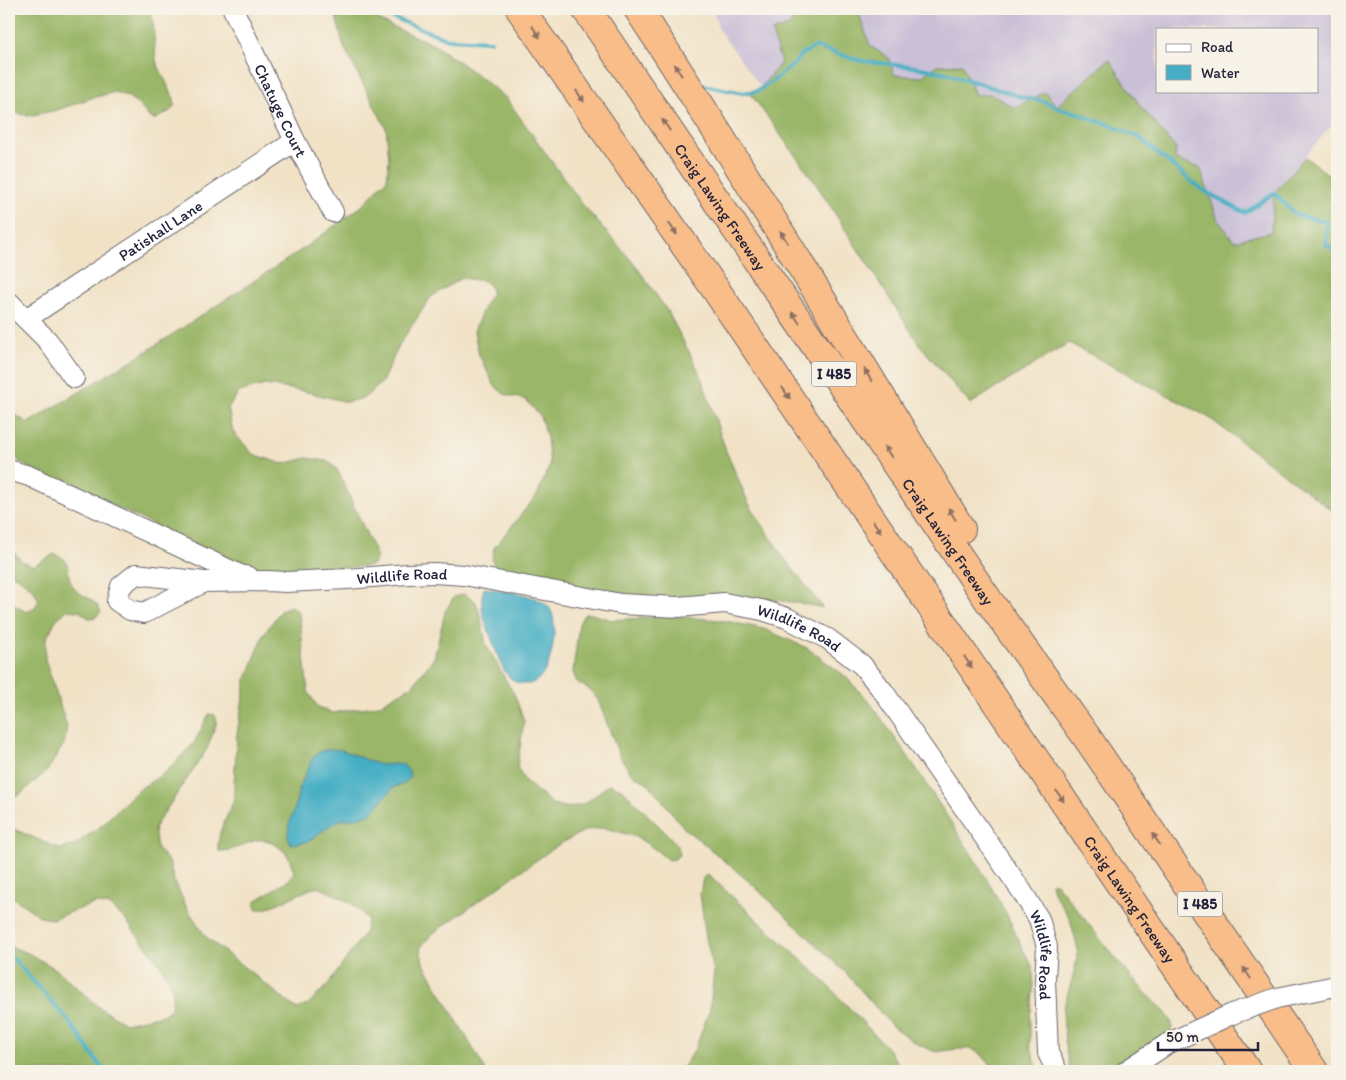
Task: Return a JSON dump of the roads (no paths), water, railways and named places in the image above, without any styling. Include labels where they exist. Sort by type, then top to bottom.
[{"type":"highway","name":"Craig Lawing Freeway","points":[[520,9],[716,290],[1247,1071]]},
{"type":"highway","name":"Craig Lawing Freeway","points":[[586,9],[989,601],[1086,736],[1314,1071]]},
{"type":"highway","points":[[638,9],[731,152],[807,274],[1086,736]]},
{"type":"street","name":"Chatuge Court","points":[[232,9],[333,212]]},
{"type":"street","name":"Patishall Lane","points":[[26,318],[296,141]]},
{"type":"street","points":[[9,302],[48,341],[74,378]]},
{"type":"street","points":[[9,470],[29,476],[240,574],[268,581]]},
{"type":"street","name":"Wildlife Road","points":[[268,581],[347,579],[408,574],[464,575],[621,604],[678,607],[724,603],[762,610],[787,618],[828,639],[862,665],[883,691],[1021,890],[1039,919],[1047,947],[1045,979],[1048,1053],[1057,1071]]},
{"type":"street","points":[[204,582],[268,581]]},
{"type":"street","points":[[1126,1071],[1167,1044],[1232,1014],[1278,998],[1334,986]]},
{"type":"water","points":[[484,588],[517,593],[534,598],[547,605],[551,610],[554,637],[551,656],[544,673],[530,684],[519,683],[513,680],[504,670],[482,610]]},
{"type":"water","points":[[329,749],[342,750],[380,765],[404,765],[409,772],[410,778],[404,784],[394,787],[372,812],[362,817],[340,820],[307,842],[291,844],[288,837],[289,824],[299,789],[312,759],[319,752]]},
{"type":"waterway","points":[[378,9],[383,14],[448,39],[491,41]]},
{"type":"waterway","points":[[703,85],[743,93],[757,91],[794,64],[802,54],[816,47],[861,61],[916,67],[946,73],[1025,98],[1043,101],[1058,108],[1108,124],[1142,139],[1201,189],[1245,213],[1274,193],[1296,215],[1327,222],[1326,245],[1337,251]]},
{"type":"waterway","points":[[9,954],[68,1020],[104,1071]]}]
